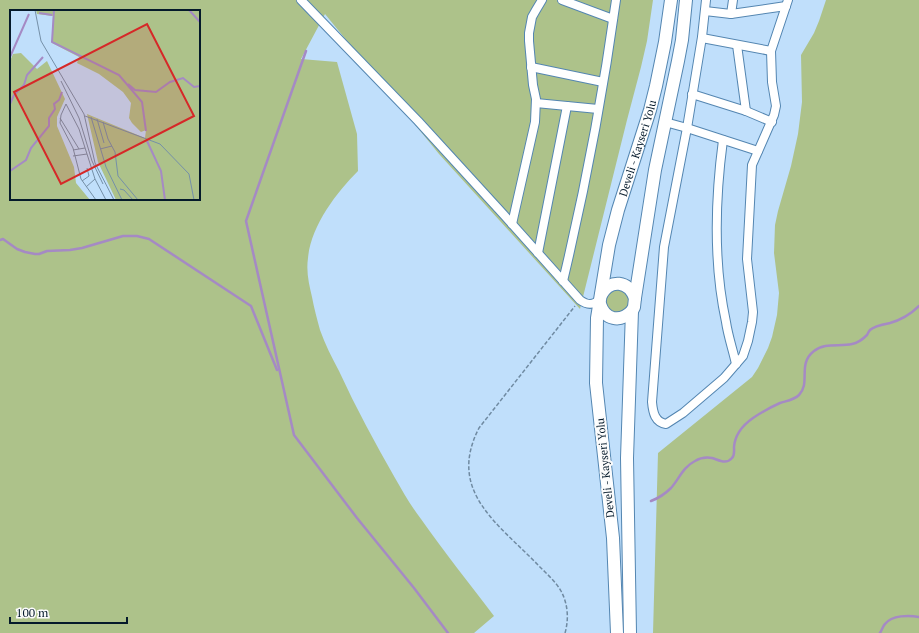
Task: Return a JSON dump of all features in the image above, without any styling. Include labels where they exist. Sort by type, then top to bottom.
[{"type":"highway","name":"Develi - Kayseri Yolu","points":[[617,633],[612,538],[596,383],[598,318],[606,261],[613,227],[650,110],[665,42],[671,0]]},
{"type":"highway","name":"Develi - Kayseri Yolu","points":[[630,633],[626,458],[632,311],[634,307],[649,206],[682,40],[686,0]]},
{"type":"highway","points":[[632,311],[625,317],[611,317],[604,312],[600,299],[606,288],[614,284],[624,285],[631,290],[635,298]]},
{"type":"street","points":[[301,0],[418,121],[580,300],[587,303],[596,304],[600,299]]},
{"type":"street","points":[[512,224],[536,122],[536,103],[529,41],[530,24],[542,0]]},
{"type":"street","points":[[562,0],[614,19]]},
{"type":"street","points":[[563,281],[598,109],[616,0]]},
{"type":"street","points":[[705,11],[731,14],[787,3],[771,52],[772,82],[776,106],[772,122],[752,165],[747,259],[753,312],[746,348],[743,356],[724,378],[683,413],[666,424],[661,423],[656,419],[653,413],[652,402],[664,247],[687,128],[702,38],[706,0]]},
{"type":"street","points":[[731,14],[733,0]]},
{"type":"street","points":[[702,38],[771,52]]},
{"type":"street","points":[[736,45],[746,111]]},
{"type":"street","points":[[532,67],[603,82]]},
{"type":"street","points":[[692,94],[746,111],[772,122]]},
{"type":"street","points":[[536,103],[598,109]]},
{"type":"street","points":[[538,253],[567,106]]},
{"type":"street","points":[[665,122],[758,151]]},
{"type":"street","points":[[723,140],[718,185],[716,224],[717,254],[724,315],[736,364]]},
{"type":"path","points":[[564,633],[567,613],[566,605],[561,592],[553,580],[498,526],[480,503],[471,483],[468,462],[471,445],[479,428],[580,300]]},
{"type":"green space","points":[[0,0],[653,0],[647,41],[641,67],[580,309],[439,154],[325,14],[301,59],[337,62],[357,134],[358,171],[333,200],[319,222],[310,246],[307,263],[308,278],[320,330],[359,412],[407,499],[494,616],[474,633],[0,633]]},
{"type":"green space","points":[[826,0],[919,0],[919,633],[653,633],[658,453],[752,377],[768,348],[777,315],[779,293],[774,253],[775,225],[798,134],[802,102],[801,55],[814,33]]},
{"type":"green space","points":[[617,289],[625,293],[629,301],[625,309],[617,313],[609,309],[605,301],[609,293]]},
{"type":"waterway","points":[[306,51],[246,221],[294,435],[357,518],[414,588],[448,633]]},
{"type":"waterway","points":[[0,240],[3,239],[17,249],[25,252],[39,254],[47,251],[82,248],[123,236],[137,236],[149,239],[251,306],[277,370]]},
{"type":"waterway","points":[[651,501],[669,490],[687,466],[697,460],[703,458],[712,458],[725,462],[730,460],[734,454],[736,438],[740,430],[746,424],[770,408],[799,395],[804,385],[806,362],[809,356],[818,348],[856,343],[867,335],[870,330],[880,325],[894,322],[909,314],[919,306]]},
{"type":"waterway","points":[[880,633],[884,625],[896,617],[919,617]]}]
